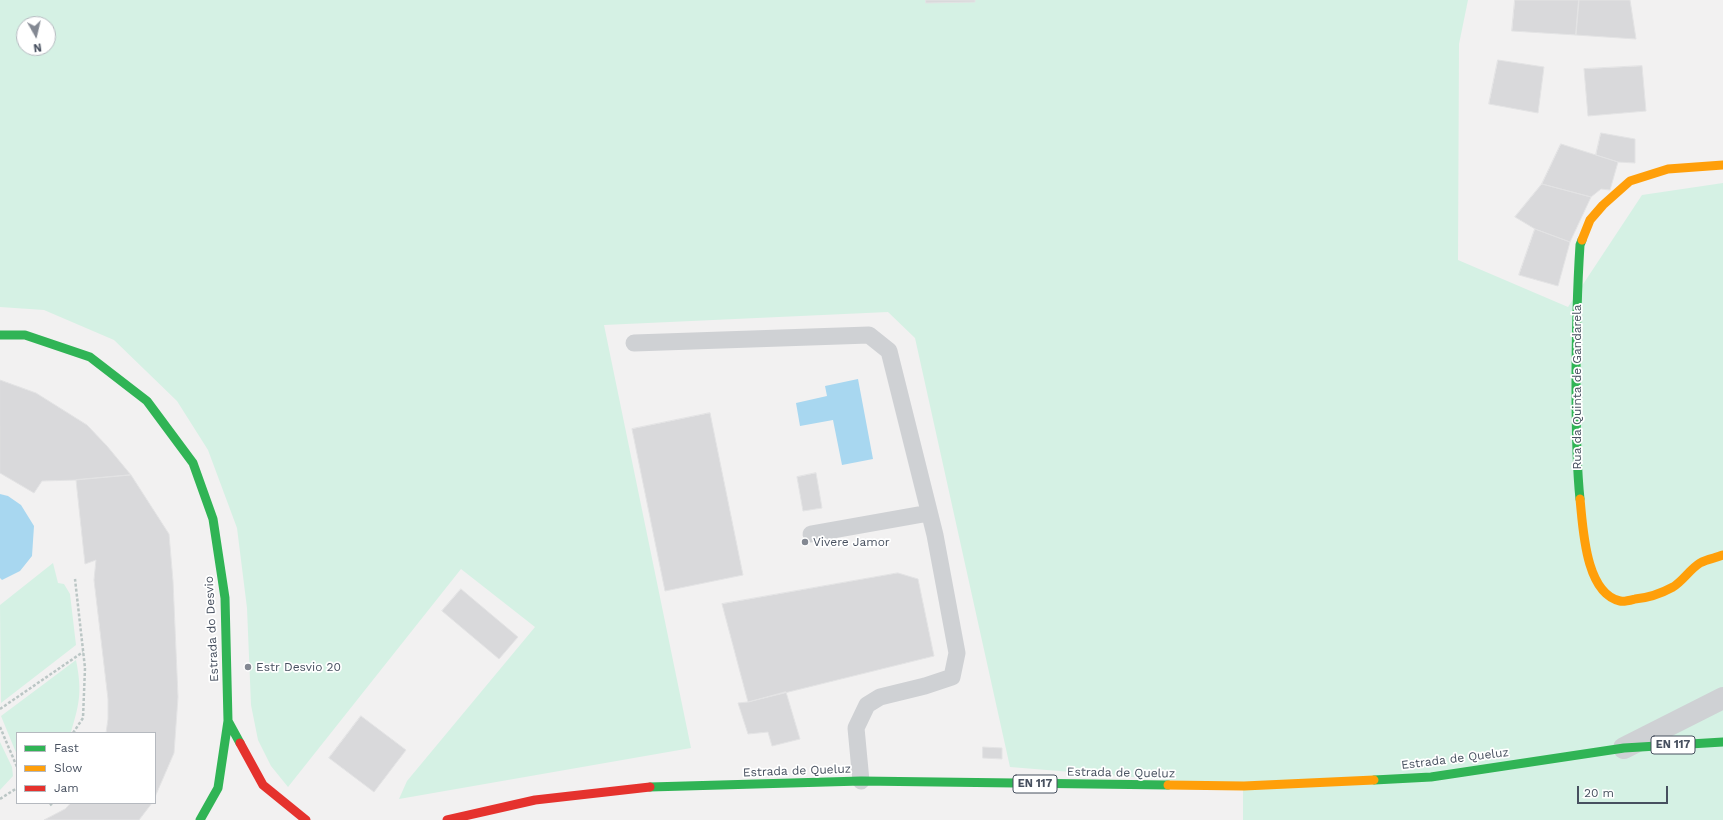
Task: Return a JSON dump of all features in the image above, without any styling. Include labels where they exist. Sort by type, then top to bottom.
[{"type":"street","name":"Rua da Quinta de Gandarela","points":[[1723,165],[1668,169],[1630,181],[1603,205],[1590,220],[1580,245],[1577,286],[1576,354],[1576,464],[1585,543],[1590,569],[1595,579],[1607,594],[1620,601],[1640,600],[1673,587],[1700,563],[1723,555]]},
{"type":"street","name":"Estrada do Desvio","points":[[0,335],[25,335],[90,357],[147,401],[193,463],[213,519],[225,598],[228,721],[263,785],[306,820]]},
{"type":"street","points":[[1624,748],[1723,698]]},
{"type":"street","points":[[200,820],[218,788],[228,721]]},
{"type":"street","name":"Estrada de Queluz","points":[[447,820],[534,800],[647,787],[861,781],[1244,786],[1431,777],[1624,748],[1723,742]]},
{"type":"street","points":[[210,801],[214,814]]},
{"type":"lane","points":[[634,343],[869,335],[890,351],[935,535],[957,653],[952,677],[925,686],[880,696],[867,705],[856,728],[861,781]]},
{"type":"lane","points":[[811,534],[929,513]]},
{"type":"path","points":[[74,732],[83,718],[85,668],[75,579]]},
{"type":"path","points":[[0,710],[83,651]]},
{"type":"path","points":[[0,726],[16,765]]},
{"type":"path","points":[[0,799],[16,789]]},
{"type":"green space","points":[[0,0],[1468,0],[1459,44],[1458,260],[1568,307],[1642,195],[1723,183],[1723,820],[1243,820],[1243,786],[1010,767],[915,338],[888,312],[604,325],[691,748],[399,799],[407,781],[535,627],[461,569],[288,787],[271,766],[258,740],[251,705],[247,608],[237,528],[208,450],[177,401],[114,340],[44,310],[0,307]]},
{"type":"green space","points":[[53,563],[58,583],[64,584],[70,594],[76,645],[1,703],[0,605]]},
{"type":"green space","points":[[76,660],[79,680],[79,696],[71,732],[16,732],[16,753],[1,716]]},
{"type":"green space","points":[[0,742],[12,767],[13,776],[0,790]]},
{"type":"water","points":[[858,379],[873,459],[842,465],[833,420],[800,426],[796,403],[827,396],[825,386]]},
{"type":"water","points":[[0,494],[8,496],[21,505],[34,526],[32,556],[20,571],[2,580],[0,578]]},
{"type":"building","points":[[926,0],[975,0],[975,2],[926,3]]},
{"type":"building","points":[[1515,0],[1579,0],[1576,35],[1512,31]]},
{"type":"building","points":[[1579,0],[1630,0],[1636,39],[1576,35]]},
{"type":"building","points":[[1498,60],[1544,67],[1538,113],[1489,104]]},
{"type":"building","points":[[1642,66],[1646,111],[1588,116],[1584,69]]},
{"type":"building","points":[[1601,133],[1635,139],[1635,163],[1618,162],[1596,155]]},
{"type":"building","points":[[1561,144],[1618,162],[1610,190],[1601,189],[1591,197],[1542,184]]},
{"type":"building","points":[[1542,184],[1591,197],[1570,242],[1535,229],[1515,217]]},
{"type":"building","points":[[1535,229],[1570,242],[1558,286],[1519,275]]},
{"type":"building","points":[[0,380],[36,393],[87,425],[131,475],[76,480],[42,481],[34,493],[0,473]]},
{"type":"building","points":[[710,413],[743,575],[665,591],[632,429]]},
{"type":"building","points":[[816,473],[822,508],[803,511],[797,477]]},
{"type":"building","points":[[131,475],[169,534],[173,581],[178,697],[174,753],[156,795],[156,732],[106,732],[108,699],[94,580],[96,560],[85,564],[76,480]]},
{"type":"building","points":[[898,573],[918,579],[934,656],[748,702],[722,604]]},
{"type":"building","points":[[461,589],[518,637],[499,659],[442,611]]},
{"type":"building","points":[[786,692],[800,739],[772,746],[768,732],[748,734],[738,703],[748,702]]},
{"type":"building","points":[[361,716],[406,750],[374,792],[329,758]]},
{"type":"building","points":[[983,747],[1002,748],[1002,759],[983,758]]},
{"type":"building","points":[[70,804],[151,804],[139,820],[44,820],[65,809]]},
{"type":"traffic: fast","points":[[1580,499],[1576,442],[1576,368],[1578,280],[1580,245],[1582,240]]},
{"type":"traffic: fast","points":[[0,335],[25,335],[90,357],[147,401],[193,463],[213,519],[225,598],[228,721],[240,743]]},
{"type":"traffic: fast","points":[[200,820],[218,788],[228,721]]},
{"type":"traffic: fast","points":[[1374,780],[1431,777],[1624,748],[1723,742]]},
{"type":"traffic: fast","points":[[650,787],[861,781],[1168,785]]},
{"type":"traffic: slow","points":[[1582,240],[1590,220],[1603,205],[1630,181],[1668,169],[1723,165]]},
{"type":"traffic: slow","points":[[1580,499],[1585,541],[1588,558],[1593,573],[1599,586],[1608,595],[1620,601],[1644,598],[1673,587],[1700,563],[1723,555]]},
{"type":"traffic: slow","points":[[1168,785],[1244,786],[1374,780]]},
{"type":"traffic: jam","points":[[240,743],[263,785],[306,820]]},
{"type":"traffic: jam","points":[[447,820],[535,800],[650,787]]},
{"type":"place","name":"Vivere Jamor","points":[[805,542]]},
{"type":"place","name":"Estr Desvio 20","points":[[248,667]]}]
